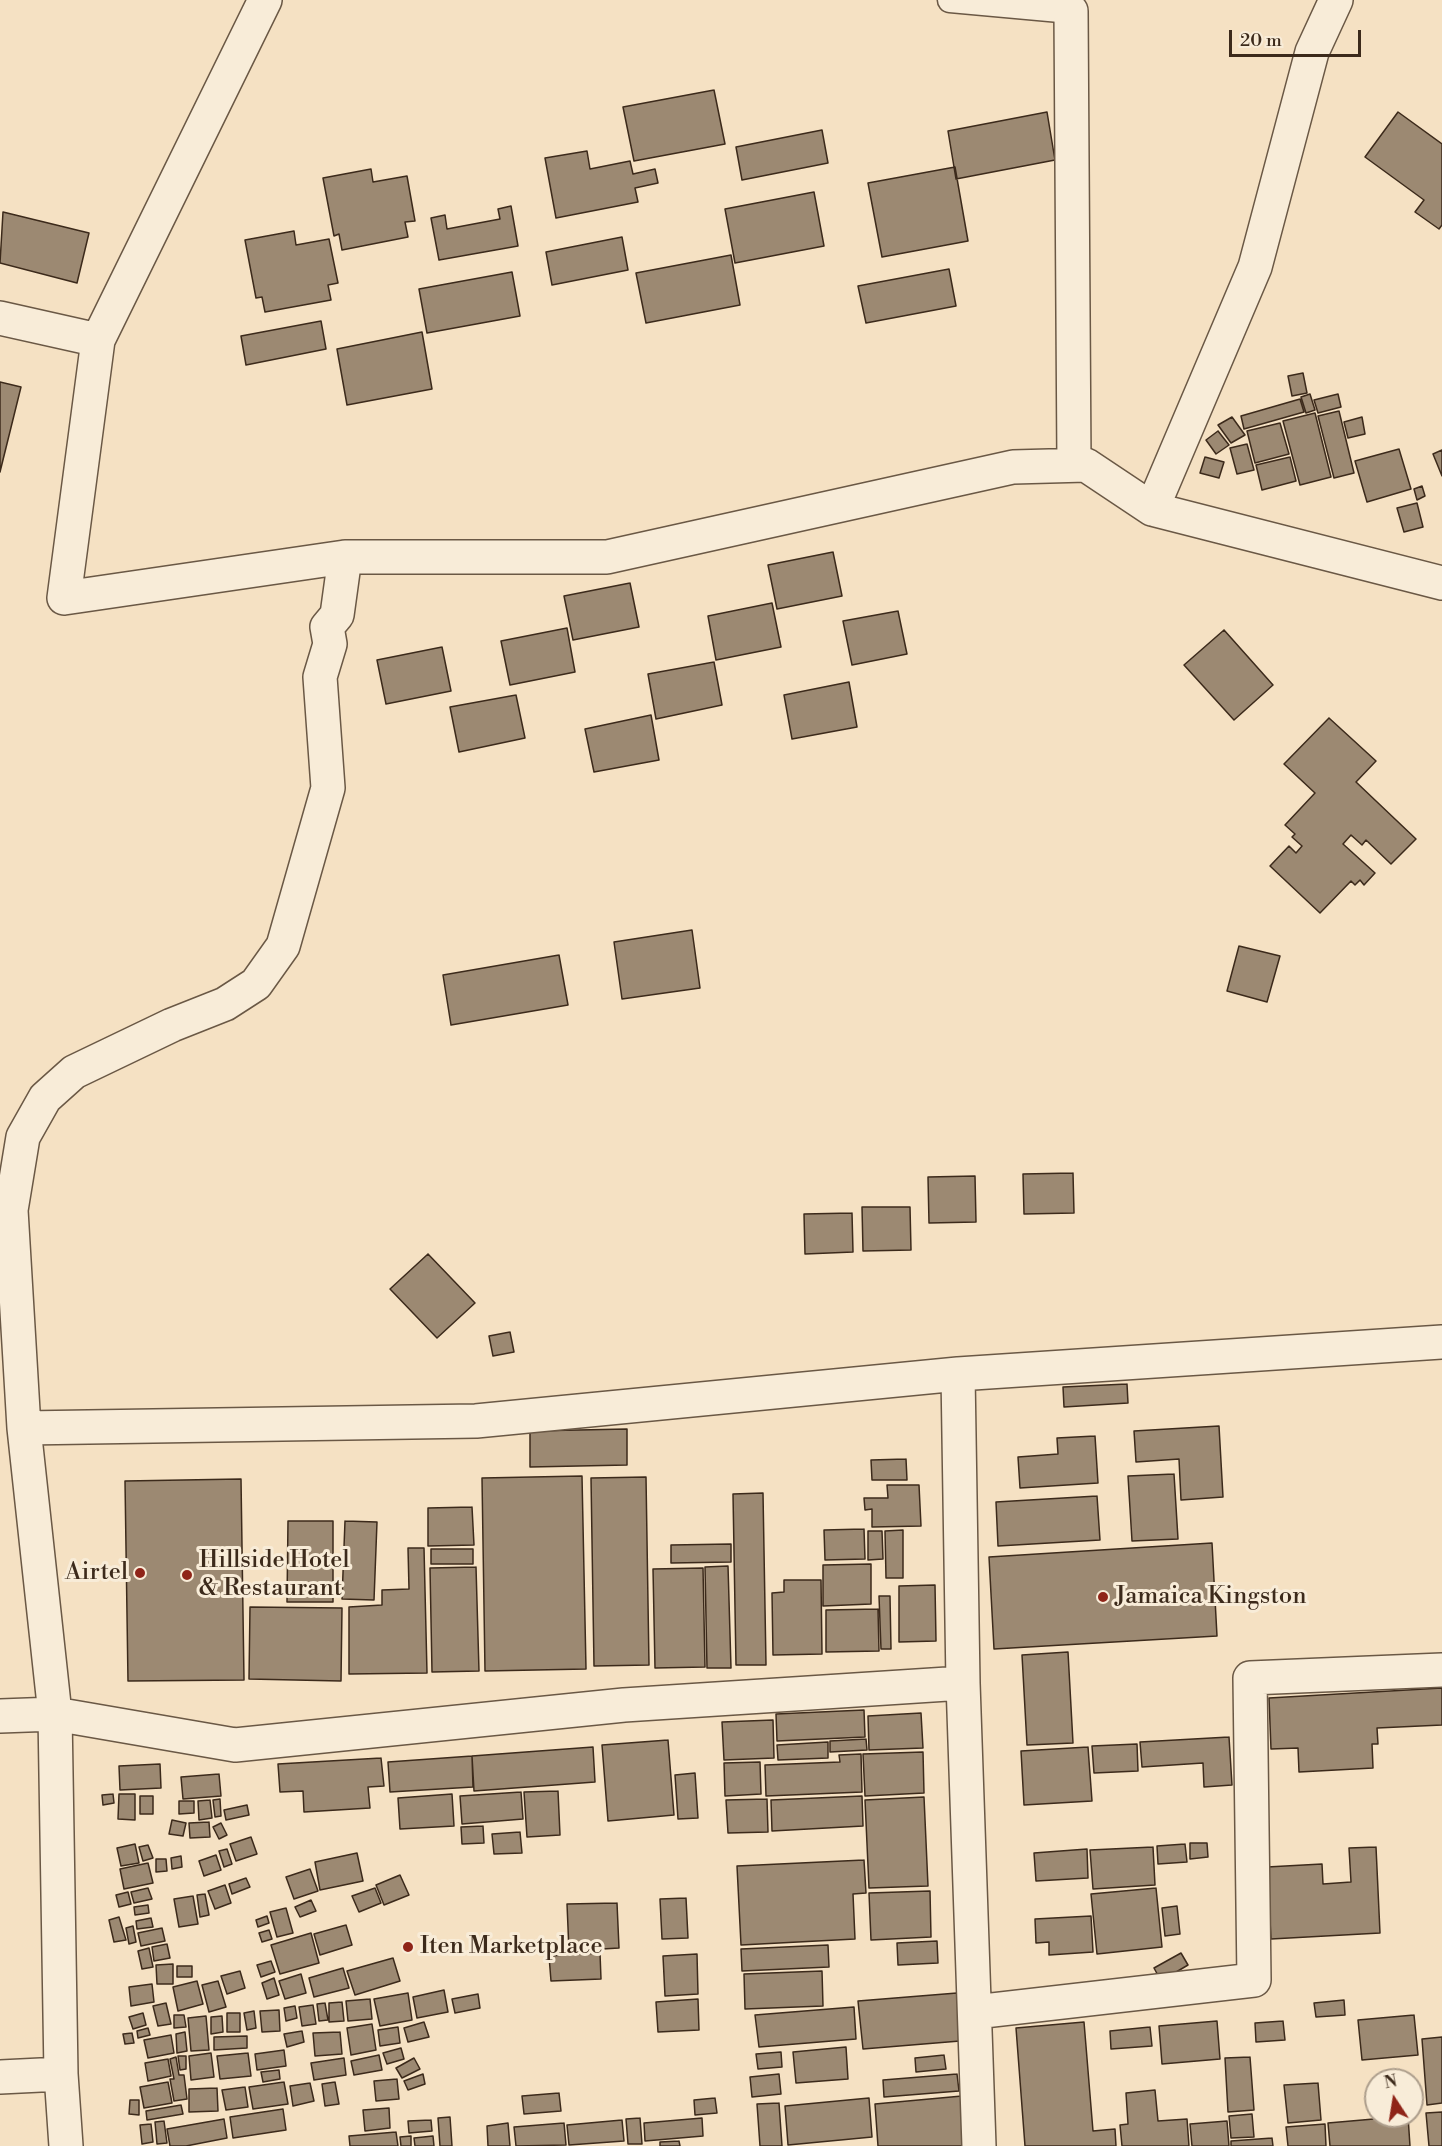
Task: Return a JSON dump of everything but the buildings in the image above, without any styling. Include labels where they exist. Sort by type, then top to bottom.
[{"type":"street","points":[[265,0],[98,340],[64,598],[345,556],[607,557],[1013,467],[1074,465],[1086,465],[1152,509],[1442,582]]},
{"type":"street","points":[[1152,509],[1255,267],[1312,52],[1336,0]]},
{"type":"street","points":[[1071,11],[1074,465]]},
{"type":"street","points":[[0,318],[98,340]]},
{"type":"street","points":[[66,2146],[61,2074],[55,1714],[24,1428],[11,1210],[23,1137],[45,1098],[74,1072],[172,1025],[225,1004],[256,984],[283,946],[328,788],[320,677],[330,644],[327,627],[337,615],[345,556]]},
{"type":"street","points":[[24,1428],[476,1420],[958,1374],[1442,1342]]},
{"type":"street","points":[[958,1374],[963,1683],[979,2146]]},
{"type":"street","points":[[975,2012],[1254,1980],[1250,1678],[1442,1671]]},
{"type":"street","points":[[0,1716],[55,1714],[235,1745],[624,1705],[963,1683]]},
{"type":"street","points":[[0,2077],[61,2074]]},
{"type":"lane","points":[[950,0],[1071,11]]},
{"type":"place","name":"Airtel","points":[[140,1573]]},
{"type":"place","name":"Hillside Hotel & Restaurant","points":[[187,1575]]},
{"type":"place","name":"Jamaica Kingston","points":[[1103,1597]]},
{"type":"place","name":"Iten Marketplace","points":[[408,1947]]}]
